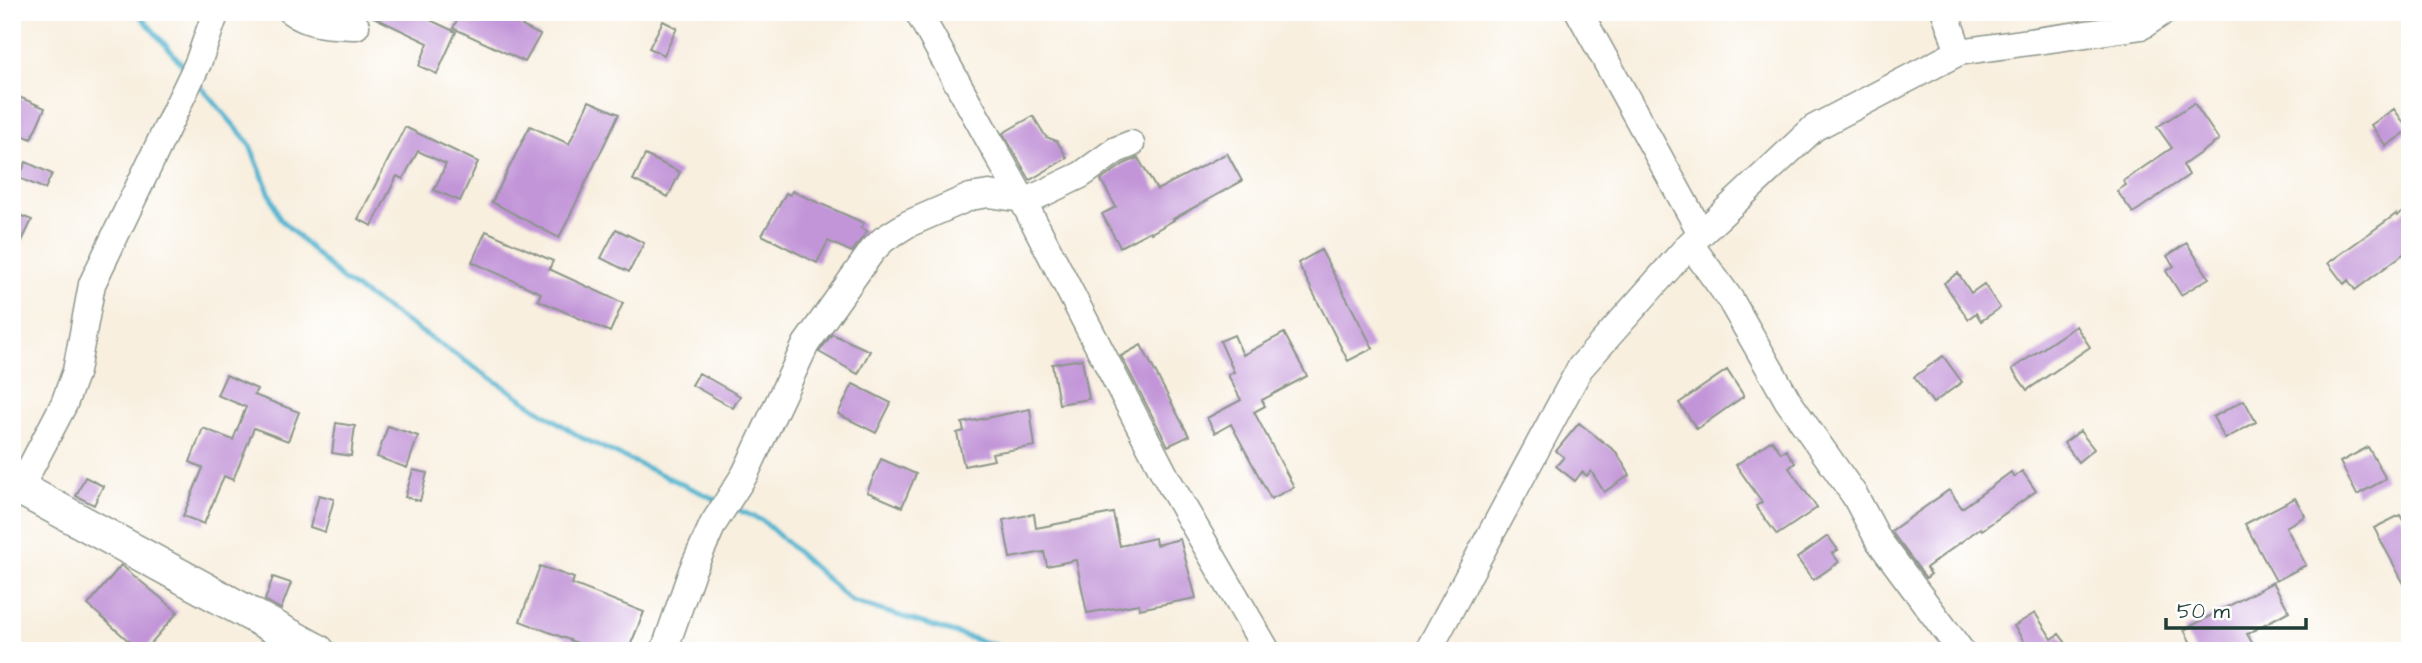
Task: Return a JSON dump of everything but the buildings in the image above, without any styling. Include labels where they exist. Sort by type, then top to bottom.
[{"type":"main road","points":[[16,486],[318,651]]},
{"type":"street","points":[[16,486],[64,404],[76,372],[92,284],[198,63],[216,12]]},
{"type":"street","points":[[292,12],[320,24],[356,26]]},
{"type":"street","points":[[918,12],[1023,199],[1166,477],[1266,651]]},
{"type":"street","points":[[1579,12],[1695,238],[1788,401],[1855,496],[1879,541],[1961,651]]},
{"type":"street","points":[[1945,12],[1959,52]]},
{"type":"street","points":[[1428,651],[1580,368],[1695,238],[1814,128],[1959,52],[2119,20],[2142,26],[2163,12]]},
{"type":"street","points":[[664,651],[692,571],[713,524],[745,474],[806,344],[872,251],[902,227],[970,197],[989,194],[1033,198],[1081,175],[1116,150],[1131,144]]},
{"type":"waterway","points":[[137,12],[187,70]]},
{"type":"waterway","points":[[197,82],[249,143],[280,219],[343,280],[580,437],[719,501]]},
{"type":"waterway","points":[[734,508],[763,521],[851,601],[997,646],[998,651]]}]
